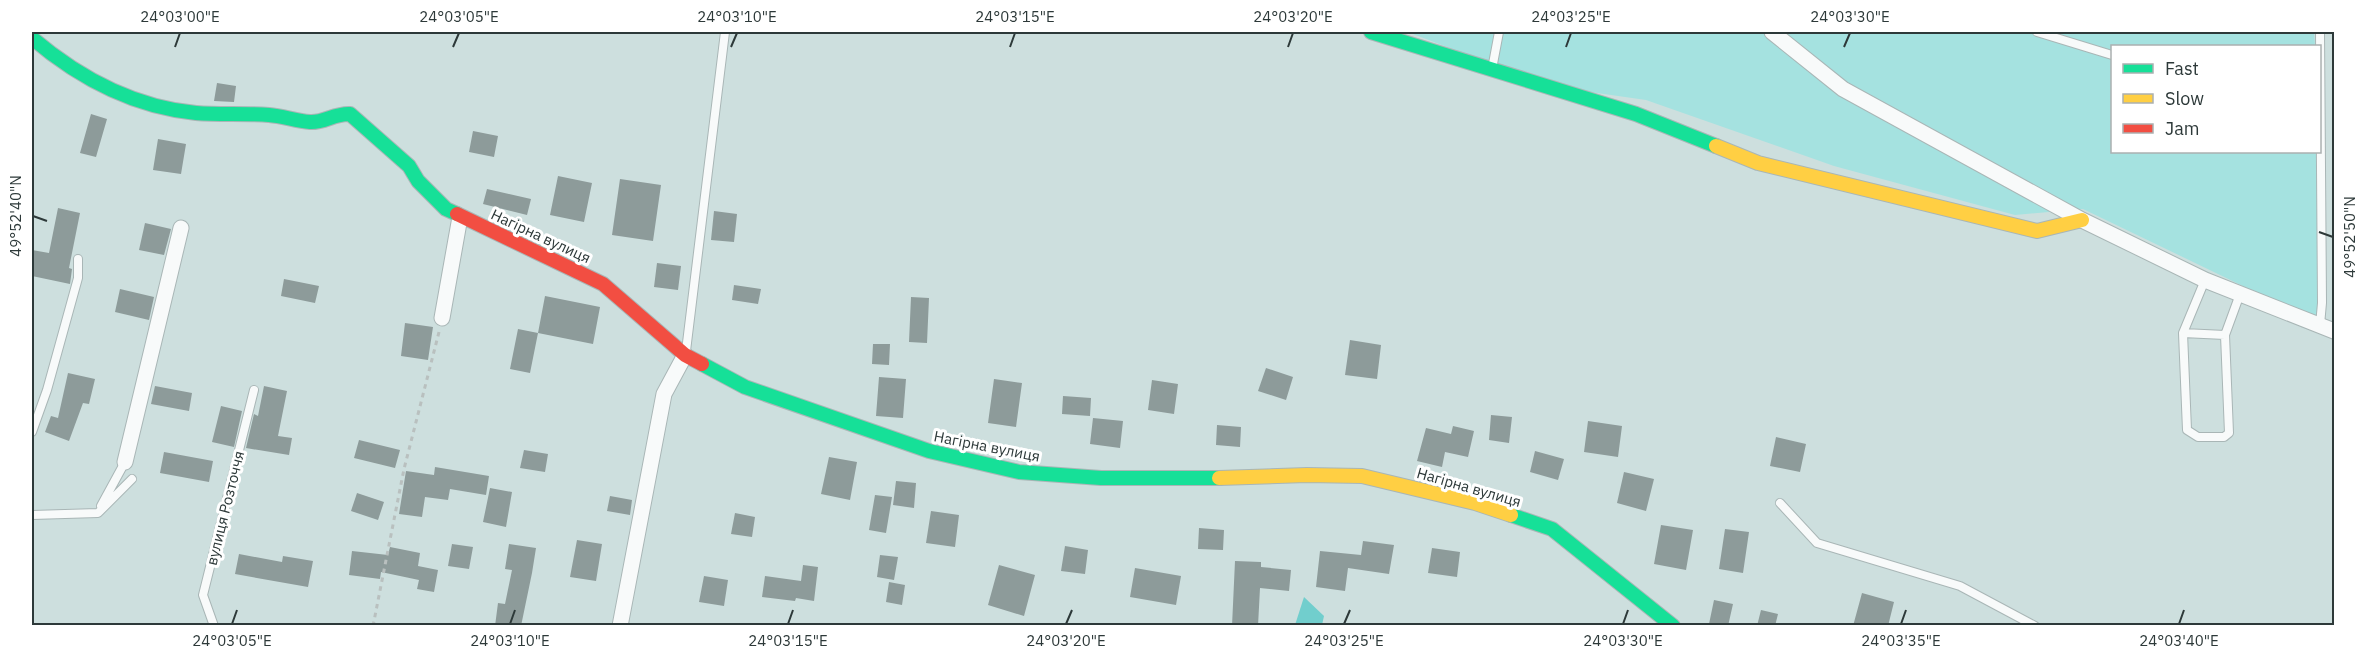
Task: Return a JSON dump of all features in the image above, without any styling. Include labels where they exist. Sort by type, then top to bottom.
[{"type":"street","points":[[1371,32],[1636,114],[1758,163],[2037,231],[2082,220]]},
{"type":"street","points":[[1772,32],[1843,89],[2082,220],[2205,280],[2327,328]]},
{"type":"street","name":"Нагірна вулиця","points":[[32,38],[47,53],[92,81],[118,93],[161,107],[195,113],[272,115],[315,122],[337,113],[350,114],[409,165],[418,181],[446,209],[603,284],[685,355],[745,387],[766,395],[929,452],[1019,472],[1101,478],[1362,476],[1475,503],[1552,529],[1672,626]]},
{"type":"street","points":[[442,318],[460,216]]},
{"type":"street","points":[[125,462],[181,228]]},
{"type":"street","points":[[620,626],[664,394],[685,355]]},
{"type":"lane","points":[[685,355],[726,32]]},
{"type":"lane","points":[[1491,71],[1499,32]]},
{"type":"lane","points":[[2037,32],[2111,55]]},
{"type":"lane","points":[[2321,152],[2327,328]]},
{"type":"lane","points":[[32,432],[47,390],[78,278],[78,259]]},
{"type":"lane","points":[[2205,280],[2184,333],[2187,430],[2198,437],[2224,437],[2229,433],[2225,335],[2240,294]]},
{"type":"lane","points":[[2184,333],[2225,335]]},
{"type":"lane","name":"вулиця Розточчя","points":[[214,626],[203,595],[254,390]]},
{"type":"lane","points":[[98,513],[125,462]]},
{"type":"lane","points":[[32,515],[98,513],[132,479]]},
{"type":"lane","points":[[1780,503],[1817,543],[1960,586],[2035,626]]},
{"type":"path","points":[[373,626],[404,470],[442,318]]},
{"type":"shaded area","points":[[1408,32],[2314,32],[2315,45],[2111,45],[2111,153],[2318,153],[2322,324],[2083,209],[2015,215],[1834,166],[1646,100],[1548,86]]},
{"type":"shaded area","points":[[1304,597],[1324,616],[1322,625],[1295,625]]},
{"type":"building","points":[[217,83],[236,86],[234,102],[214,101]]},
{"type":"building","points":[[91,114],[107,119],[96,157],[80,153]]},
{"type":"building","points":[[473,131],[498,136],[494,157],[469,152]]},
{"type":"building","points":[[158,139],[186,144],[181,174],[153,170]]},
{"type":"building","points":[[558,176],[592,183],[584,222],[550,215]]},
{"type":"building","points":[[620,179],[661,185],[653,241],[612,235]]},
{"type":"building","points":[[487,189],[531,199],[527,215],[483,204]]},
{"type":"building","points":[[58,208],[80,213],[69,268],[72,269],[70,284],[32,276],[32,250],[49,253]]},
{"type":"building","points":[[714,211],[737,214],[734,242],[711,240]]},
{"type":"building","points":[[145,223],[171,229],[164,255],[139,250]]},
{"type":"building","points":[[657,263],[681,266],[678,290],[654,287]]},
{"type":"building","points":[[284,279],[319,286],[315,303],[281,296]]},
{"type":"building","points":[[734,285],[761,289],[758,304],[732,300]]},
{"type":"building","points":[[120,289],[154,297],[149,320],[115,312]]},
{"type":"building","points":[[545,296],[600,307],[593,344],[538,333]]},
{"type":"building","points":[[911,297],[929,298],[927,343],[909,342]]},
{"type":"building","points":[[405,323],[433,327],[428,360],[401,356]]},
{"type":"building","points":[[518,329],[538,333],[530,373],[510,369]]},
{"type":"building","points":[[1350,340],[1381,345],[1377,379],[1345,375]]},
{"type":"building","points":[[873,344],[890,344],[889,365],[872,364]]},
{"type":"building","points":[[1266,368],[1293,377],[1286,400],[1258,391]]},
{"type":"building","points":[[68,373],[95,379],[89,404],[83,403],[69,441],[45,432],[51,416],[58,418]]},
{"type":"building","points":[[879,377],[906,379],[903,418],[876,416]]},
{"type":"building","points":[[994,379],[1022,383],[1016,427],[988,423]]},
{"type":"building","points":[[1152,380],[1178,384],[1174,414],[1148,410]]},
{"type":"building","points":[[155,386],[192,393],[189,411],[151,404]]},
{"type":"building","points":[[264,386],[287,391],[278,436],[292,438],[289,455],[246,448],[254,414],[258,416]]},
{"type":"building","points":[[1063,396],[1091,398],[1090,416],[1062,414]]},
{"type":"building","points":[[221,406],[242,411],[234,447],[212,442]]},
{"type":"building","points":[[1491,415],[1512,417],[1509,443],[1489,440]]},
{"type":"building","points":[[1093,418],[1123,421],[1120,448],[1090,444]]},
{"type":"building","points":[[1588,421],[1622,426],[1618,457],[1584,452]]},
{"type":"building","points":[[1217,425],[1241,427],[1240,447],[1216,445]]},
{"type":"building","points":[[1453,426],[1474,431],[1468,457],[1445,452],[1442,467],[1417,461],[1426,428],[1451,434]]},
{"type":"building","points":[[1776,437],[1806,444],[1800,472],[1770,466]]},
{"type":"building","points":[[359,440],[400,450],[395,468],[354,458]]},
{"type":"building","points":[[524,450],[548,454],[545,472],[520,468]]},
{"type":"building","points":[[1535,451],[1564,459],[1558,480],[1530,472]]},
{"type":"building","points":[[164,452],[213,461],[209,482],[160,473]]},
{"type":"building","points":[[829,457],[857,462],[850,500],[821,494]]},
{"type":"building","points":[[435,467],[489,476],[486,495],[450,489],[448,500],[425,497],[422,517],[399,514],[406,471],[434,475]]},
{"type":"building","points":[[1624,472],[1654,479],[1646,511],[1617,503]]},
{"type":"building","points":[[896,481],[916,483],[914,508],[893,505]]},
{"type":"building","points":[[490,488],[512,492],[506,527],[483,522]]},
{"type":"building","points":[[357,493],[384,502],[378,520],[351,511]]},
{"type":"building","points":[[875,495],[892,497],[886,533],[869,530]]},
{"type":"building","points":[[610,496],[632,500],[630,515],[607,511]]},
{"type":"building","points":[[931,511],[959,515],[955,547],[926,543]]},
{"type":"building","points":[[735,513],[755,517],[752,537],[731,534]]},
{"type":"building","points":[[1661,525],[1693,530],[1686,570],[1654,564]]},
{"type":"building","points":[[1199,528],[1224,530],[1223,550],[1198,549]]},
{"type":"building","points":[[1725,529],[1749,532],[1743,573],[1719,569]]},
{"type":"building","points":[[577,540],[602,544],[596,581],[570,577]]},
{"type":"building","points":[[1363,541],[1394,545],[1389,574],[1348,568],[1345,591],[1316,587],[1320,551],[1361,555]]},
{"type":"building","points":[[452,544],[473,547],[469,569],[448,566]]},
{"type":"building","points":[[509,544],[536,548],[532,573],[521,626],[495,626],[498,603],[505,604],[512,570],[505,569]]},
{"type":"building","points":[[1065,546],[1088,550],[1085,574],[1061,571]]},
{"type":"building","points":[[390,547],[420,553],[418,566],[438,570],[434,592],[417,589],[419,580],[381,572],[380,579],[349,575],[352,551],[388,555]]},
{"type":"building","points":[[1432,548],[1460,552],[1457,577],[1428,573]]},
{"type":"building","points":[[239,554],[282,562],[283,556],[313,561],[308,587],[235,574]]},
{"type":"building","points":[[880,555],[898,557],[894,580],[877,577]]},
{"type":"building","points":[[1235,561],[1261,562],[1261,567],[1291,570],[1289,591],[1260,588],[1258,626],[1232,626]]},
{"type":"building","points":[[803,565],[818,567],[814,601],[762,597],[765,576],[801,581]]},
{"type":"building","points":[[999,565],[1035,575],[1024,616],[988,605]]},
{"type":"building","points":[[1135,568],[1181,576],[1176,605],[1130,597]]},
{"type":"building","points":[[704,576],[728,580],[724,606],[699,602]]},
{"type":"building","points":[[889,582],[905,585],[902,605],[886,602]]},
{"type":"building","points":[[1862,593],[1894,602],[1888,626],[1853,626]]},
{"type":"building","points":[[1714,600],[1733,604],[1728,626],[1709,624]]},
{"type":"building","points":[[1761,610],[1778,614],[1775,626],[1757,626]]},
{"type":"traffic: fast","points":[[1371,32],[1636,114],[1716,146]]},
{"type":"traffic: fast","points":[[32,38],[88,78],[129,97],[173,110],[205,114],[269,115],[310,122],[350,114],[409,166],[418,181],[446,209],[457,214]]},
{"type":"traffic: fast","points":[[702,364],[745,387],[929,451],[1019,472],[1101,478],[1219,478]]},
{"type":"traffic: fast","points":[[1511,515],[1552,529],[1673,626]]},
{"type":"traffic: slow","points":[[1716,146],[1758,163],[2037,231],[2082,220]]},
{"type":"traffic: slow","points":[[1219,478],[1362,476],[1475,503],[1511,515]]},
{"type":"traffic: jam","points":[[457,214],[603,284],[685,355],[702,364]]}]
